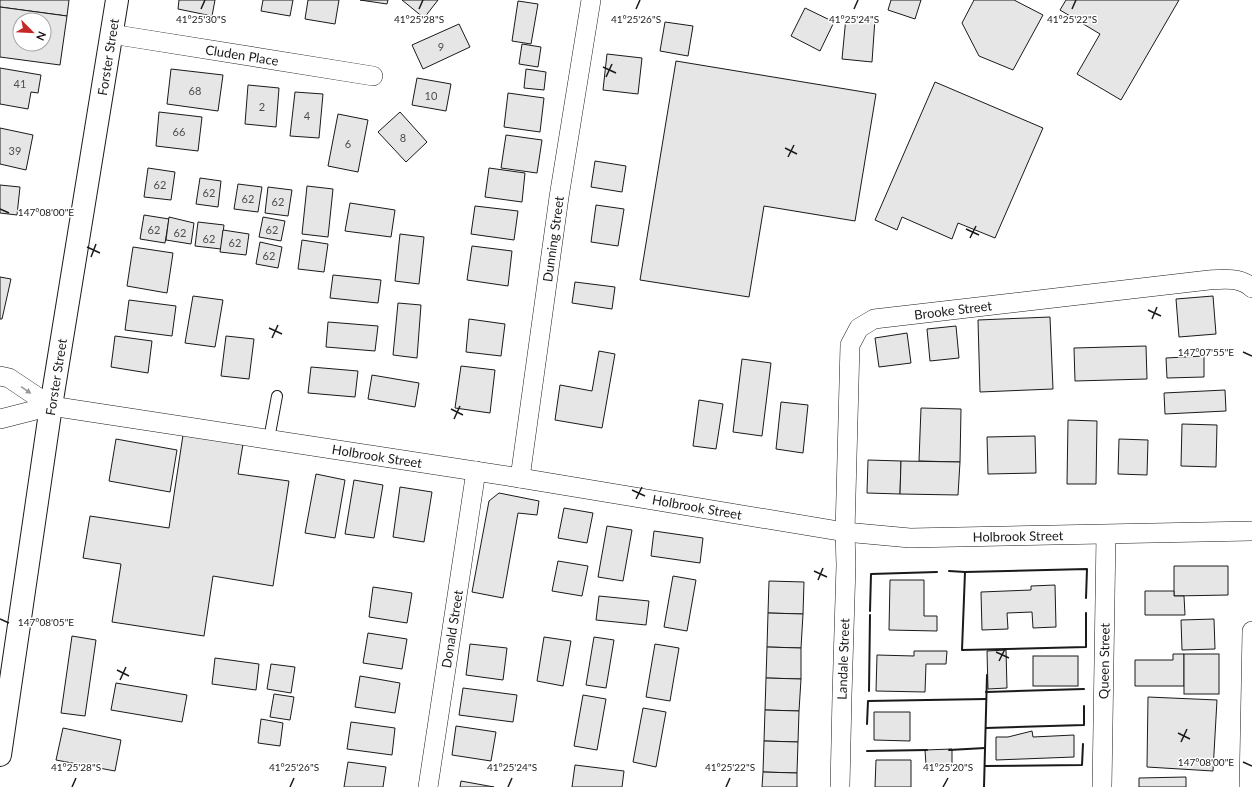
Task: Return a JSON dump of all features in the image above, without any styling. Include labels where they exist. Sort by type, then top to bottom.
[{"type":"street","name":"Forster Street","points":[[0,755],[51,406],[117,0]]},
{"type":"street","name":"Dunning Street","points":[[520,478],[559,197],[590,0]]},
{"type":"street","name":"Cluden Place","points":[[111,34],[373,76]]},
{"type":"street","name":"Brooke Street","points":[[845,532],[850,345],[859,328],[874,319],[1209,280],[1232,279],[1249,285],[1252,288]]},
{"type":"street","name":"Holbrook Street","points":[[0,376],[9,378],[51,406]]},
{"type":"street","name":"Holbrook Street","points":[[0,419],[51,406],[476,471],[845,532],[910,538],[1252,531]]},
{"type":"street","name":"Donald Street","points":[[428,787],[476,471]]},
{"type":"street","name":"Landale Street","points":[[840,787],[846,565],[845,532]]},
{"type":"street","name":"Queen Street","points":[[1102,787],[1106,535]]},
{"type":"street","points":[[1249,787],[1252,630]]},
{"type":"lane","points":[[269,439],[278,396]]},
{"type":"building","points":[[0,0],[69,0],[67,16],[52,14],[52,12],[37,12],[0,7]]},
{"type":"building","points":[[179,0],[215,0],[212,16],[178,9]]},
{"type":"building","points":[[263,0],[293,0],[290,16],[261,11]]},
{"type":"building","points":[[308,0],[339,0],[335,24],[305,19]]},
{"type":"building","points":[[360,0],[388,0],[387,4]]},
{"type":"building","points":[[402,0],[438,0],[424,18]]},
{"type":"building","points":[[891,0],[921,0],[915,19],[888,10]]},
{"type":"building","points":[[974,0],[1014,0],[1043,15],[1013,70],[979,56],[962,23]]},
{"type":"building","points":[[1066,0],[1179,0],[1121,100],[1077,74],[1100,34],[1060,10]]},
{"type":"building","points":[[518,1],[538,4],[531,44],[512,41]]},
{"type":"building","points":[[0,7],[37,12],[12,12],[12,52],[52,52],[52,14],[67,16],[60,65],[0,57]]},
{"type":"building","points":[[805,8],[834,22],[820,51],[791,36]]},
{"type":"building","points":[[846,17],[875,19],[872,62],[842,59]]},
{"type":"building","points":[[665,22],[693,26],[688,56],[660,51]]},
{"type":"building","points":[[459,24],[470,47],[423,69],[412,45]]},
{"type":"building","points":[[522,44],[541,47],[538,67],[519,64]]},
{"type":"building","points":[[607,54],[642,58],[638,94],[603,90]]},
{"type":"building","points":[[676,61],[876,94],[855,221],[764,206],[749,297],[640,280]]},
{"type":"building","points":[[0,68],[41,75],[38,93],[31,92],[28,109],[0,104]]},
{"type":"building","points":[[171,69],[223,75],[218,111],[167,104]]},
{"type":"building","points":[[526,69],[546,72],[544,90],[524,88]]},
{"type":"building","points":[[417,78],[451,84],[446,111],[412,105]]},
{"type":"building","points":[[935,82],[1043,128],[995,238],[958,223],[952,239],[902,217],[897,230],[875,220]]},
{"type":"building","points":[[248,85],[279,88],[276,127],[245,124]]},
{"type":"building","points":[[295,92],[323,94],[319,138],[290,136]]},
{"type":"building","points":[[508,93],[544,98],[540,132],[504,127]]},
{"type":"building","points":[[159,112],[202,117],[198,151],[156,146]]},
{"type":"building","points":[[400,112],[427,142],[406,162],[378,132]]},
{"type":"building","points":[[338,114],[368,120],[358,172],[328,166]]},
{"type":"building","points":[[0,128],[33,135],[26,170],[0,164]]},
{"type":"building","points":[[506,135],[542,140],[537,173],[501,168]]},
{"type":"building","points":[[595,161],[626,166],[622,192],[591,187]]},
{"type":"building","points":[[148,168],[175,172],[171,200],[144,197]]},
{"type":"building","points":[[489,168],[525,173],[522,202],[485,197]]},
{"type":"building","points":[[200,178],[221,181],[218,207],[196,204]]},
{"type":"building","points":[[238,184],[262,187],[258,212],[234,209]]},
{"type":"building","points":[[0,185],[20,187],[17,215],[0,213]]},
{"type":"building","points":[[307,186],[333,189],[328,237],[302,234]]},
{"type":"building","points":[[268,187],[292,190],[288,216],[265,213]]},
{"type":"building","points":[[350,203],[395,210],[391,237],[345,231]]},
{"type":"building","points":[[596,205],[624,209],[618,246],[591,242]]},
{"type":"building","points":[[475,206],[518,211],[514,240],[471,234]]},
{"type":"building","points":[[144,215],[169,219],[165,243],[140,239]]},
{"type":"building","points":[[169,217],[194,223],[191,244],[166,240]]},
{"type":"building","points":[[263,217],[285,221],[281,241],[259,237]]},
{"type":"building","points":[[198,222],[224,225],[221,249],[195,246]]},
{"type":"building","points":[[223,230],[249,234],[246,255],[220,252]]},
{"type":"building","points":[[400,234],[424,237],[419,284],[395,281]]},
{"type":"building","points":[[302,240],[328,244],[324,272],[298,269]]},
{"type":"building","points":[[260,242],[282,247],[278,268],[256,264]]},
{"type":"building","points":[[472,246],[512,251],[508,286],[467,280]]},
{"type":"building","points":[[133,247],[173,253],[167,293],[127,286]]},
{"type":"building","points":[[333,275],[381,280],[378,303],[330,298]]},
{"type":"building","points":[[0,277],[11,279],[2,319],[0,319]]},
{"type":"building","points":[[575,282],[615,287],[612,309],[572,303]]},
{"type":"building","points":[[193,296],[223,300],[215,347],[185,343]]},
{"type":"building","points":[[1213,296],[1216,334],[1179,337],[1176,299]]},
{"type":"building","points":[[129,300],[176,306],[172,336],[125,330]]},
{"type":"building","points":[[398,303],[421,305],[417,358],[393,355]]},
{"type":"building","points":[[1050,317],[1053,389],[980,392],[978,320]]},
{"type":"building","points":[[469,319],[505,324],[501,356],[466,352]]},
{"type":"building","points":[[328,322],[378,326],[375,351],[326,347]]},
{"type":"building","points":[[956,326],[959,358],[930,361],[927,329]]},
{"type":"building","points":[[907,333],[911,363],[879,367],[875,338]]},
{"type":"building","points":[[115,336],[152,341],[148,373],[111,367]]},
{"type":"building","points":[[226,336],[254,339],[249,379],[221,376]]},
{"type":"building","points":[[1146,346],[1147,379],[1075,381],[1074,348]]},
{"type":"building","points":[[599,351],[615,354],[602,428],[555,420],[560,385],[592,391]]},
{"type":"building","points":[[1204,356],[1204,377],[1167,378],[1166,358]]},
{"type":"building","points":[[742,359],[771,363],[762,436],[733,432]]},
{"type":"building","points":[[461,366],[495,370],[490,413],[455,408]]},
{"type":"building","points":[[311,367],[358,371],[355,397],[308,393]]},
{"type":"building","points":[[372,375],[419,383],[415,407],[368,399]]},
{"type":"building","points":[[1225,390],[1226,411],[1165,414],[1164,393]]},
{"type":"building","points":[[699,400],[723,404],[716,449],[693,446]]},
{"type":"building","points":[[781,402],[808,405],[803,453],[776,449]]},
{"type":"building","points":[[921,408],[961,409],[960,462],[919,461]]},
{"type":"building","points":[[1068,420],[1097,421],[1096,484],[1067,484]]},
{"type":"building","points":[[1182,424],[1217,425],[1216,467],[1181,466]]},
{"type":"building","points":[[183,435],[243,444],[238,474],[289,481],[273,586],[213,576],[204,636],[112,622],[121,564],[83,558],[90,516],[169,528]]},
{"type":"building","points":[[1035,436],[1036,473],[988,474],[987,437]]},
{"type":"building","points":[[116,439],[177,450],[170,492],[109,481]]},
{"type":"building","points":[[1119,439],[1148,440],[1147,475],[1118,474]]},
{"type":"building","points":[[868,460],[901,461],[900,494],[867,493]]},
{"type":"building","points":[[901,461],[960,462],[958,495],[900,494]]},
{"type":"building","points":[[316,474],[345,480],[335,538],[305,533]]},
{"type":"building","points":[[354,480],[383,485],[374,538],[345,534]]},
{"type":"building","points":[[400,487],[432,492],[424,542],[393,537]]},
{"type":"building","points":[[499,493],[539,501],[537,515],[518,513],[503,598],[472,592],[489,501]]},
{"type":"building","points":[[564,508],[593,513],[587,543],[558,538]]},
{"type":"building","points":[[607,526],[632,530],[623,581],[598,577]]},
{"type":"building","points":[[654,531],[703,538],[700,563],[651,556]]},
{"type":"building","points":[[558,561],[588,566],[582,596],[552,591]]},
{"type":"building","points":[[1174,566],[1228,566],[1228,595],[1174,596]]},
{"type":"building","points":[[673,576],[696,580],[687,631],[664,627]]},
{"type":"building","points":[[890,580],[924,580],[924,616],[937,616],[937,631],[889,630]]},
{"type":"building","points":[[769,581],[804,582],[803,614],[768,613]]},
{"type":"building","points":[[1055,585],[1056,627],[1033,628],[1032,612],[1007,613],[1008,629],[982,630],[981,592],[1031,590],[1031,586]]},
{"type":"building","points":[[373,587],[412,593],[407,623],[369,617]]},
{"type":"building","points":[[1145,591],[1174,591],[1174,596],[1184,596],[1185,615],[1145,615]]},
{"type":"building","points":[[599,596],[649,601],[646,625],[596,620]]},
{"type":"building","points":[[768,613],[803,614],[801,648],[767,647]]},
{"type":"building","points":[[1214,619],[1215,649],[1182,650],[1181,620]]},
{"type":"building","points":[[368,633],[407,639],[402,669],[363,663]]},
{"type":"building","points":[[72,636],[96,640],[85,716],[61,713]]},
{"type":"building","points":[[544,637],[571,641],[563,686],[537,681]]},
{"type":"building","points":[[594,637],[614,640],[606,688],[586,685]]},
{"type":"building","points":[[470,644],[507,648],[503,680],[466,675]]},
{"type":"building","points":[[655,644],[679,648],[670,701],[646,697]]},
{"type":"building","points":[[767,647],[801,648],[801,679],[766,678]]},
{"type":"building","points":[[1006,650],[1007,688],[988,689],[987,651]]},
{"type":"building","points":[[914,651],[947,651],[946,664],[926,664],[925,692],[876,691],[877,655],[914,656]]},
{"type":"building","points":[[1173,654],[1184,654],[1184,686],[1135,686],[1135,660],[1173,660]]},
{"type":"building","points":[[1184,654],[1219,654],[1219,694],[1184,694]]},
{"type":"building","points":[[1033,656],[1078,656],[1078,686],[1033,686]]},
{"type":"building","points":[[215,658],[259,664],[256,690],[212,684]]},
{"type":"building","points":[[271,664],[295,667],[291,693],[267,689]]},
{"type":"building","points":[[360,676],[400,683],[395,713],[355,707]]},
{"type":"building","points":[[766,678],[801,679],[799,711],[765,710]]},
{"type":"building","points":[[116,683],[187,695],[182,722],[111,710]]},
{"type":"building","points":[[463,688],[517,695],[513,722],[459,715]]},
{"type":"building","points":[[274,694],[294,697],[290,720],[270,717]]},
{"type":"building","points":[[583,695],[606,699],[597,750],[574,746]]},
{"type":"building","points":[[1148,697],[1217,700],[1213,771],[1147,767]]},
{"type":"building","points":[[643,708],[666,712],[656,767],[633,762]]},
{"type":"building","points":[[765,710],[799,711],[798,742],[764,741]]},
{"type":"building","points":[[874,712],[910,712],[910,741],[874,740]]},
{"type":"building","points":[[261,719],[283,723],[280,746],[258,743]]},
{"type":"building","points":[[351,722],[395,728],[392,755],[347,749]]},
{"type":"building","points":[[456,726],[496,732],[491,761],[452,755]]},
{"type":"building","points":[[63,728],[121,740],[115,771],[56,760]]},
{"type":"building","points":[[1032,731],[1033,737],[1074,735],[1074,757],[996,760],[996,737],[1008,737]]},
{"type":"building","points":[[764,741],[798,742],[797,773],[763,772]]},
{"type":"building","points":[[952,749],[952,765],[926,765],[925,750]]},
{"type":"building","points":[[876,760],[911,760],[911,787],[875,787]]},
{"type":"building","points":[[348,762],[386,767],[383,787],[344,787]]},
{"type":"building","points":[[575,765],[624,771],[622,787],[572,787]]},
{"type":"building","points":[[763,772],[797,773],[797,787],[762,787]]},
{"type":"building","points":[[1186,777],[1186,787],[1139,787],[1139,778]]},
{"type":"building","points":[[461,781],[494,787],[460,787]]},
{"type":"wall","points":[[1086,598],[1087,569],[965,572],[962,650],[1086,647],[1086,613]]},
{"type":"wall","points":[[949,571],[965,572]]},
{"type":"wall","points":[[870,611],[871,574],[937,572]]},
{"type":"wall","points":[[869,691],[870,615]]},
{"type":"wall","points":[[984,787],[987,675]]},
{"type":"wall","points":[[986,692],[1084,689]]},
{"type":"wall","points":[[867,724],[868,701],[986,699]]},
{"type":"wall","points":[[986,728],[1084,725],[1084,706]]},
{"type":"wall","points":[[985,766],[1082,765],[1083,744]]},
{"type":"wall","points":[[949,750],[985,748]]},
{"type":"wall","points":[[867,751],[927,750]]}]
